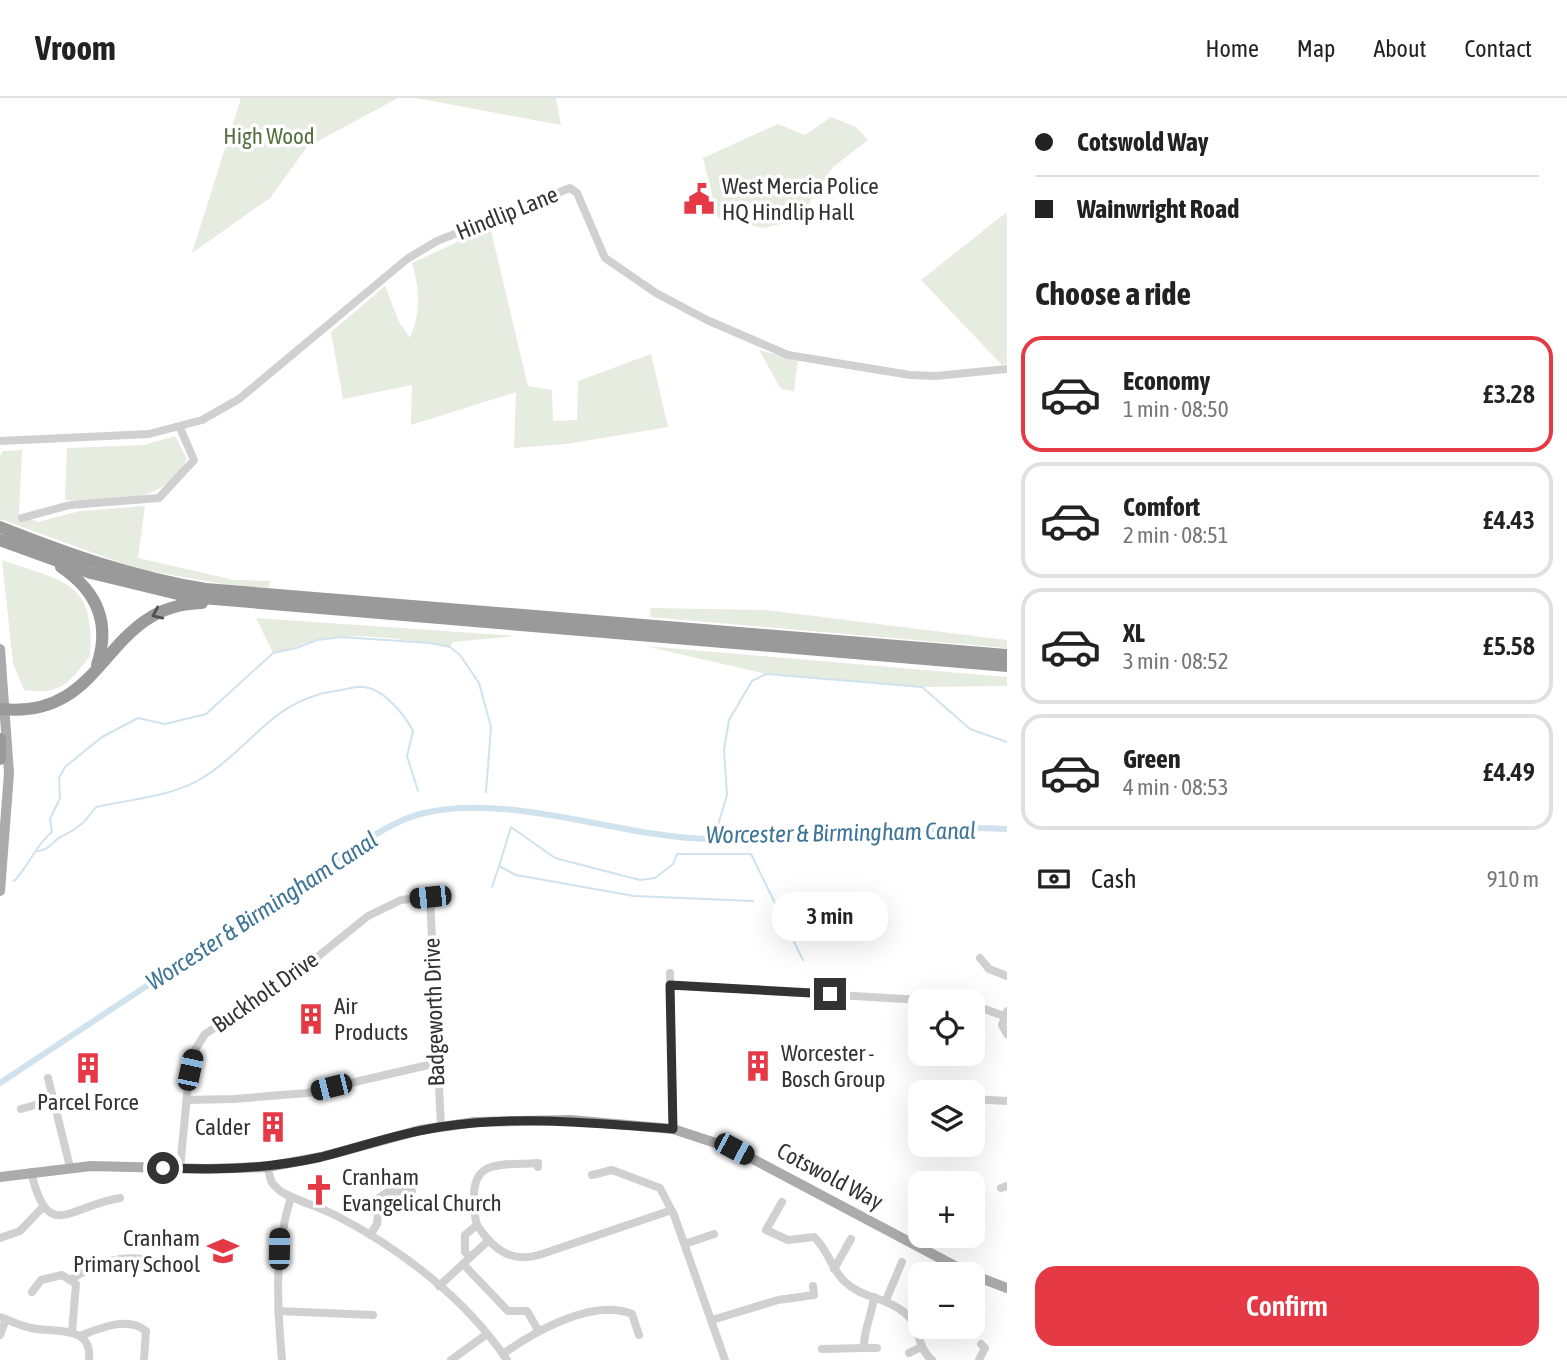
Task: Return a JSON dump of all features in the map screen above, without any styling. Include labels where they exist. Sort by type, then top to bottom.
[{"type":"highway","points":[[0,527],[77,558],[152,580],[206,589],[1007,655]]},
{"type":"highway","points":[[0,540],[50,559],[138,586],[223,601],[1007,666]]},
{"type":"highway","points":[[50,559],[80,582],[99,608],[103,643],[95,672]]},
{"type":"highway","points":[[2,711],[43,706],[63,700],[80,689],[122,639],[143,621],[183,605],[223,601]]},
{"type":"highway","points":[[0,739],[0,759]]},
{"type":"main road","points":[[0,649],[2,711],[9,773],[0,891]]},
{"type":"main road","points":[[0,827],[3,853]]},
{"type":"main road","name":"Cotswold Way","points":[[0,1177],[70,1167],[110,1165],[180,1169],[267,1167],[441,1127],[535,1119],[673,1129],[734,1149],[947,1262]]},
{"type":"main road","name":"Cotswold Way","points":[[985,1280],[1007,1289]]},
{"type":"street","name":"Hindlip Lane","points":[[0,441],[149,435],[202,421],[239,399],[357,299],[437,241],[570,188],[577,193],[605,258],[656,293],[707,320],[788,355],[910,375],[936,376],[1007,369]]},
{"type":"street","points":[[22,518],[70,505],[159,498],[194,460],[180,428]]},
{"type":"street","name":"Buckholt Drive","points":[[180,1169],[193,1053],[205,1034],[285,983],[368,916],[401,900],[448,895]]},
{"type":"street","name":"Badgeworth Drive","points":[[430,897],[441,1127]]},
{"type":"street","points":[[980,958],[989,969],[1007,976]]},
{"type":"street","points":[[670,973],[673,1129]]},
{"type":"street","points":[[670,985],[908,999]]},
{"type":"street","points":[[985,1008],[1005,1014],[1002,1025],[1007,1034]]},
{"type":"street","points":[[187,1100],[234,1100],[307,1093],[437,1063]]},
{"type":"street","points":[[48,1078],[70,1167]]},
{"type":"street","points":[[21,1109],[53,1100]]},
{"type":"street","points":[[985,1100],[1007,1101]]},
{"type":"street","points":[[538,1167],[538,1163],[480,1171],[475,1177],[477,1225],[507,1256],[526,1259],[669,1211]]},
{"type":"street","points":[[267,1167],[272,1183],[290,1197],[333,1214],[370,1235],[439,1286],[487,1334],[505,1357],[538,1330],[569,1318],[621,1311],[632,1314],[639,1335]]},
{"type":"street","points":[[592,1175],[612,1170],[660,1188],[685,1244],[725,1360]]},
{"type":"street","points":[[31,1172],[42,1208],[51,1215],[60,1216],[101,1201],[120,1198]]},
{"type":"street","points":[[370,1235],[377,1222],[380,1197],[388,1192],[410,1188]]},
{"type":"street","points":[[282,1360],[278,1311],[280,1232],[290,1197]]},
{"type":"street","points":[[782,1202],[766,1230],[788,1240],[814,1237],[821,1243],[834,1269],[846,1283],[874,1297],[892,1302],[908,1313]]},
{"type":"street","points":[[0,1238],[20,1231],[42,1208]]},
{"type":"street","points":[[477,1225],[465,1235],[466,1261],[508,1311],[527,1311],[538,1330]]},
{"type":"street","points":[[685,1244],[702,1233],[714,1234]]},
{"type":"street","points":[[834,1269],[851,1239]]},
{"type":"street","points":[[439,1286],[489,1240]]},
{"type":"street","points":[[70,1280],[86,1270],[126,1257],[142,1259]]},
{"type":"street","points":[[886,1300],[902,1262]]},
{"type":"street","points":[[32,1292],[41,1280],[62,1275],[76,1284],[76,1334],[90,1351],[89,1360]]},
{"type":"street","points":[[712,1320],[778,1300],[814,1295],[813,1286]]},
{"type":"street","points":[[864,1348],[863,1336],[872,1316],[874,1297]]},
{"type":"street","points":[[278,1311],[373,1315]]},
{"type":"street","points":[[0,1335],[3,1318],[33,1329],[76,1334],[114,1324],[140,1326],[146,1332],[144,1360]]},
{"type":"street","points":[[450,1360],[487,1334]]},
{"type":"street","points":[[920,1339],[921,1347],[932,1360]]},
{"type":"street","points":[[979,1360],[987,1346]]},
{"type":"street","points":[[909,1353],[921,1347]]},
{"type":"street","points":[[822,1349],[877,1348]]},
{"type":"green space","name":"High Wood","points":[[241,98],[398,98],[307,147],[270,198],[192,253]]},
{"type":"green space","points":[[416,98],[556,98],[561,125]]},
{"type":"green space","points":[[831,117],[856,127],[868,140],[833,167],[807,207],[789,222],[763,228],[718,218],[703,158],[778,124],[805,135]]},
{"type":"green space","points":[[1007,212],[1007,364],[1002,365],[921,280]]},
{"type":"green space","points":[[490,227],[528,386],[552,390],[553,421],[577,420],[578,381],[651,354],[668,427],[566,444],[514,448],[516,392],[411,425],[412,385],[343,399],[331,332],[385,286],[399,322],[410,338],[418,300],[412,263]]},
{"type":"green space","points":[[759,350],[798,361],[794,391],[781,389]]},
{"type":"green space","points":[[175,436],[187,459],[177,475],[164,486],[135,497],[65,500],[67,448],[144,445]]},
{"type":"green space","points":[[22,450],[19,514],[38,522],[80,511],[145,506],[138,558],[234,580],[271,581],[268,588],[223,584],[138,569],[0,519],[0,456],[3,451]]},
{"type":"green space","points":[[2,560],[58,580],[81,598],[87,612],[90,656],[76,674],[55,689],[24,690],[13,663]]},
{"type":"green space","points":[[651,608],[766,610],[1007,640],[1007,648],[650,617]]},
{"type":"green space","points":[[256,618],[517,636],[453,642],[450,647],[385,638],[336,637],[314,640],[273,653]]},
{"type":"green space","points":[[645,646],[1007,677],[1007,686],[922,687],[766,674]]},
{"type":"waterway","points":[[14,881],[52,832],[50,819],[60,798],[59,778],[65,767],[102,737],[138,718],[165,724],[206,714],[273,653],[317,640],[341,637],[430,643],[450,647],[460,655],[479,683],[491,727],[486,792]]},
{"type":"waterway","points":[[718,825],[727,795],[724,750],[729,720],[752,681],[766,674],[922,687],[970,729],[1007,742]]},
{"type":"waterway","points":[[38,851],[46,849],[77,828],[96,807],[165,793],[192,784],[222,764],[281,713],[317,695],[355,687],[371,688],[378,692],[392,703],[409,724],[413,731],[407,756],[418,791]]},
{"type":"waterway","name":"Worcester & Birmingham Canal","points":[[0,1083],[374,836],[401,821],[424,813],[458,808],[494,808],[709,839],[784,838],[933,829],[1007,829]]},
{"type":"waterway","points":[[753,901],[634,896],[516,875],[499,866],[511,827],[555,858],[640,880],[655,878],[673,864],[677,854],[751,854],[803,960]]},
{"type":"waterway","points":[[492,887],[499,866]]},
{"type":"place","name":"West Mercia Police HQ Hindlip Hall","points":[[699,199]]},
{"type":"place","name":"Air Products","points":[[311,1019]]},
{"type":"place","name":"Worcester - Bosch Group","points":[[758,1066]]},
{"type":"place","name":"Parcel Force","points":[[88,1068]]},
{"type":"place","name":"Calder","points":[[273,1127]]},
{"type":"place","name":"Cranham Evangelical Church","points":[[319,1190]]},
{"type":"place","name":"Cranham Primary School","points":[[223,1251]]},
{"type":"route","points":[[163,1168],[267,1167],[321,1157],[420,1130],[475,1122],[569,1120],[673,1129],[670,985],[830,994]]}]
